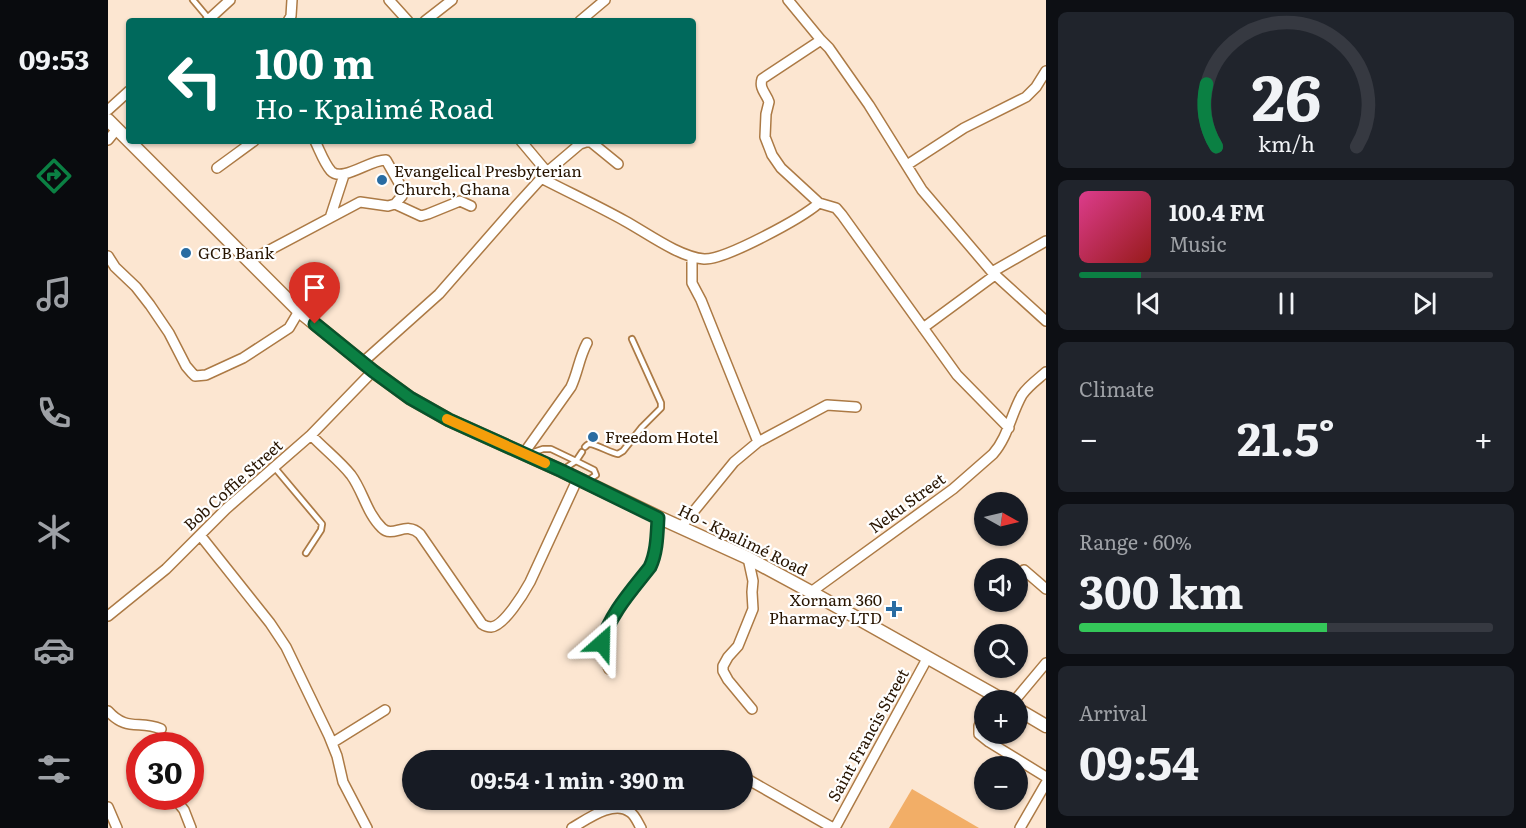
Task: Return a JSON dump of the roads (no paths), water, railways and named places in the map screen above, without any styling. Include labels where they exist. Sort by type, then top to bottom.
[{"type":"main road","name":"Ho - Kpalimé Road","points":[[108,120],[111,136],[249,261],[299,311],[410,398],[449,420],[748,558],[928,657],[979,690]]},
{"type":"main road","points":[[1028,715],[1046,726]]},
{"type":"street","points":[[210,18],[230,0]]},
{"type":"street","points":[[290,18],[292,0]]},
{"type":"street","points":[[389,0],[405,18]]},
{"type":"street","points":[[429,18],[452,0]]},
{"type":"street","points":[[584,18],[605,0]]},
{"type":"street","points":[[788,0],[829,48],[862,95],[922,190],[994,273],[1046,321]]},
{"type":"street","points":[[821,40],[762,79],[760,84],[762,91],[770,102],[766,114],[765,137],[772,154],[781,168],[819,203],[836,208],[842,214],[957,375],[1009,428]]},
{"type":"street","points":[[907,165],[964,128],[1026,98],[1046,71]]},
{"type":"street","points":[[108,110],[126,94]]},
{"type":"street","points":[[217,168],[250,144]]},
{"type":"street","points":[[249,261],[360,202],[388,206],[395,204],[402,196],[402,190],[386,160],[373,162],[344,175],[338,175],[332,172],[317,144]]},
{"type":"street","points":[[524,144],[538,160],[545,175],[681,253],[692,257],[706,259],[720,256],[767,235],[808,212],[819,203]]},
{"type":"street","points":[[363,362],[440,294],[516,206],[545,175],[580,144]]},
{"type":"street","points":[[594,144],[618,164]]},
{"type":"street","points":[[330,218],[344,175]]},
{"type":"street","points":[[395,204],[421,216],[460,201],[471,206]]},
{"type":"street","points":[[923,328],[994,273],[1046,241]]},
{"type":"street","points":[[108,256],[115,267],[136,287],[150,305],[169,333],[186,366],[195,376],[206,375],[243,358],[289,328],[299,311]]},
{"type":"street","points":[[692,257],[692,283],[758,442]]},
{"type":"street","points":[[525,454],[572,387],[580,355],[587,342]]},
{"type":"street","name":"Bob Coffie Street","points":[[108,616],[166,569],[226,509],[311,435],[373,371]]},
{"type":"street","name":"Neku Street","points":[[811,592],[952,489],[993,454],[1009,428],[1023,394],[1046,372]]},
{"type":"street","points":[[681,527],[734,462],[758,442],[827,405],[856,406]]},
{"type":"street","points":[[311,435],[351,476],[380,527],[387,532],[406,528],[420,534],[482,624],[488,627],[494,627],[500,623],[521,598],[582,480]]},
{"type":"street","points":[[609,669],[602,648],[603,638],[621,605],[650,567],[657,543],[658,518]]},
{"type":"street","points":[[200,535],[270,623],[286,647],[332,743],[343,782],[367,828]]},
{"type":"street","points":[[748,558],[753,581],[753,609],[738,646],[728,657],[723,671],[752,709]]},
{"type":"street","points":[[1028,573],[1046,589]]},
{"type":"street","name":"Saint Francis Street","points":[[834,828],[928,657]]},
{"type":"street","points":[[1023,690],[1046,663]]},
{"type":"street","points":[[332,743],[385,710]]},
{"type":"street","points":[[108,712],[124,723],[149,725],[161,729]]},
{"type":"street","points":[[992,744],[1046,777]]},
{"type":"street","points":[[753,782],[834,828]]},
{"type":"street","points":[[1020,828],[1046,783]]},
{"type":"street","points":[[108,807],[117,828]]},
{"type":"street","points":[[572,828],[595,815],[616,807],[633,814],[641,828]]},
{"type":"street","points":[[184,810],[191,828]]},
{"type":"lane","points":[[193,0],[206,18]]},
{"type":"lane","points":[[562,471],[576,461],[587,445],[592,444],[618,454],[623,451],[661,408],[661,403],[632,339]]},
{"type":"lane","points":[[525,454],[551,448],[596,472],[596,475],[582,480]]},
{"type":"lane","points":[[275,468],[322,524],[321,530],[306,553]]},
{"type":"place","name":"Evangelical Presbyterian Church, Ghana","points":[[382,180]]},
{"type":"place","name":"GCB Bank","points":[[186,253]]},
{"type":"place","name":"Freedom Hotel","points":[[593,437]]},
{"type":"place","name":"Xornam 360 Pharmacy LTD","points":[[894,609]]}]
